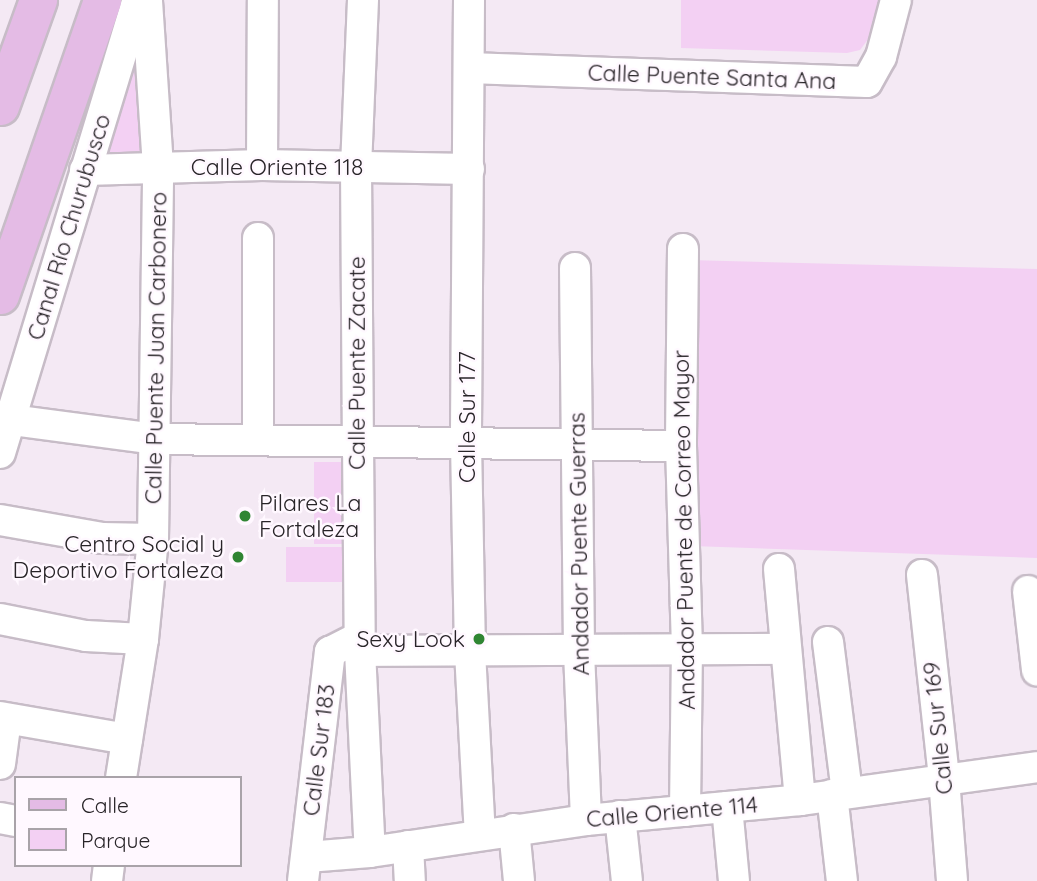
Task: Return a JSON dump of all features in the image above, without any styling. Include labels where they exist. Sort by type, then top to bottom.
[{"type":"main road","points":[[0,106],[37,0]]},
{"type":"main road","name":"Canal Río Churubusco","points":[[0,295],[102,0]]},
{"type":"street","name":"Canal Río Churubusco","points":[[0,453],[138,0]]},
{"type":"street","name":"Calle Puente Juan Carbonero","points":[[121,776],[143,639],[153,539],[157,439],[158,167],[147,0]]},
{"type":"street","points":[[262,165],[263,0]]},
{"type":"street","name":"Calle Puente Zacate","points":[[363,0],[356,167],[359,644],[370,852]]},
{"type":"street","name":"Calle Sur 177","points":[[470,0],[466,443],[470,652],[480,834]]},
{"type":"street","name":"Calle Puente Santa Ana","points":[[469,68],[867,82],[881,57],[897,0]]},
{"type":"street","name":"Calle Oriente 118","points":[[85,170],[262,165],[469,169]]},
{"type":"street","points":[[258,238],[258,440]]},
{"type":"street","name":"Andador Puente de Correo Mayor","points":[[683,248],[681,446],[687,648],[685,811]]},
{"type":"street","name":"Andador Puente Guerras","points":[[575,268],[579,445],[579,652],[586,820]]},
{"type":"street","points":[[12,420],[157,439],[681,446]]},
{"type":"street","points":[[0,520],[102,537],[153,539]]},
{"type":"street","points":[[779,569],[800,800]]},
{"type":"street","name":"Calle Sur 169","points":[[922,575],[952,881]]},
{"type":"street","points":[[1028,592],[1037,670]]},
{"type":"street","points":[[0,619],[86,636],[143,639]]},
{"type":"street","points":[[828,642],[840,794],[842,881]]},
{"type":"street","points":[[359,644],[470,652],[785,649]]},
{"type":"street","name":"Calle Sur 183","points":[[305,869],[330,652],[359,644]]},
{"type":"street","points":[[0,764],[3,718],[127,739]]},
{"type":"street","name":"Calle Oriente 114","points":[[305,869],[370,852],[514,829],[620,816],[800,800],[1037,767]]},
{"type":"street","points":[[727,807],[734,881]]},
{"type":"street","points":[[620,816],[627,881]]},
{"type":"street","points":[[514,829],[519,881]]},
{"type":"street","points":[[408,846],[410,881]]},
{"type":"green space","points":[[681,0],[880,0],[869,38],[860,50],[847,53],[681,48]]},
{"type":"green space","points":[[142,10],[151,162],[97,161]]},
{"type":"green space","points":[[689,260],[1037,269],[1037,558],[692,546]]},
{"type":"green space","points":[[314,462],[358,462],[358,544],[314,544]]},
{"type":"green space","points":[[286,547],[356,547],[356,582],[286,582]]},
{"type":"place","name":"Pilares La Fortaleza","points":[[245,516]]},
{"type":"place","name":"Centro Social y Deportivo Fortaleza","points":[[238,557]]},
{"type":"place","name":"Sexy Look","points":[[479,639]]}]
